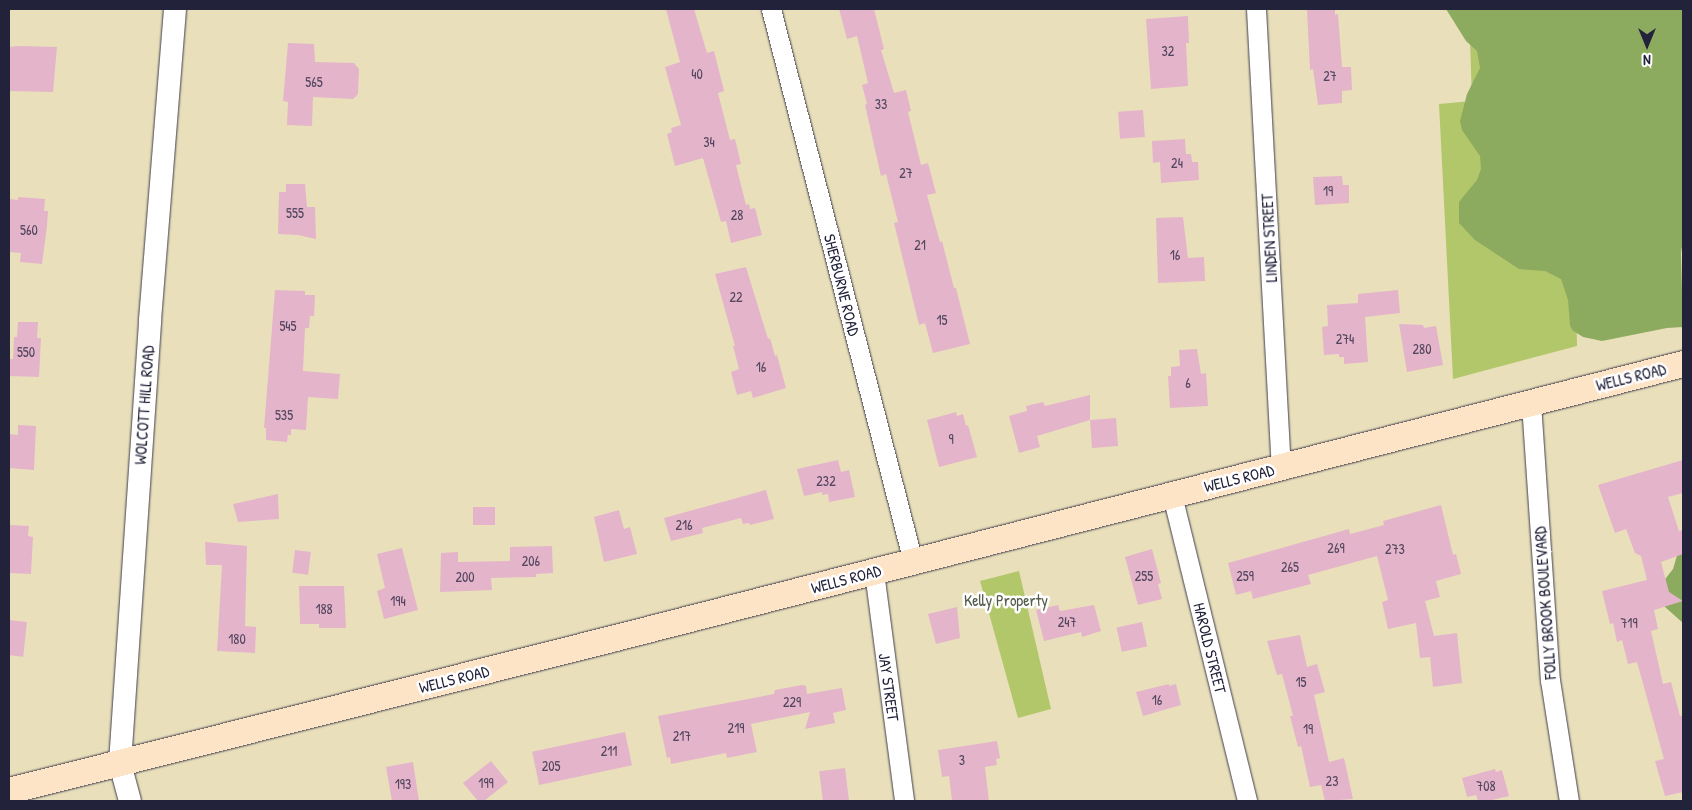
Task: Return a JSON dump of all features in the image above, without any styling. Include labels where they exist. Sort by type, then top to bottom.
[{"type":"main road","name":"WELLS ROAD","points":[[9,791],[874,572],[1683,364]]},
{"type":"street","name":"WOLCOTT HILL ROAD","points":[[130,801],[120,763],[149,330],[175,9]]},
{"type":"street","name":"SHERBURNE ROAD","points":[[771,9],[913,562]]},
{"type":"street","name":"LINDEN STREET","points":[[1256,9],[1281,467]]},
{"type":"street","name":"FOLLY BROOK BOULEVARD","points":[[1531,403],[1550,680],[1569,801]]},
{"type":"street","name":"HAROLD STREET","points":[[1172,495],[1247,801]]},
{"type":"street","name":"JAY STREET","points":[[874,572],[904,801]]},
{"type":"green space","points":[[1446,9],[1683,9],[1683,240],[1681,253],[1683,327],[1667,328],[1602,341],[1583,337],[1572,330],[1570,325],[1568,300],[1561,279],[1545,271],[1519,269],[1475,240],[1459,223],[1459,202],[1477,180],[1481,169],[1480,156],[1462,130],[1460,121],[1467,94],[1480,68],[1477,51],[1466,41]]},
{"type":"green space","points":[[1469,9],[1574,198],[1577,346],[1453,379],[1439,104],[1472,101]]},
{"type":"green space","points":[[1683,547],[1683,623],[1665,607],[1659,587],[1673,569],[1679,549]]},
{"type":"green space","name":"Kelly Property","points":[[1019,571],[1051,709],[1018,718],[980,581]]},
{"type":"building","points":[[666,9],[694,9],[707,53],[714,51],[724,91],[718,93],[730,140],[735,139],[741,164],[736,165],[746,205],[749,204],[750,209],[755,208],[762,235],[731,243],[726,221],[721,222],[703,158],[675,166],[667,134],[672,132],[671,128],[681,125],[665,67],[680,62]]},
{"type":"building","points":[[839,9],[874,9],[884,49],[881,50],[894,93],[906,90],[911,111],[908,112],[921,165],[928,163],[936,193],[927,195],[940,242],[942,241],[954,288],[956,288],[970,344],[933,353],[925,323],[919,325],[894,223],[898,222],[886,174],[881,176],[865,105],[867,104],[862,85],[868,83],[857,36],[847,39]]},
{"type":"building","points":[[1335,9],[1335,15],[1338,14],[1342,67],[1351,67],[1352,90],[1342,91],[1342,103],[1318,105],[1313,69],[1310,70],[1307,10]]},
{"type":"building","points":[[1188,16],[1189,43],[1186,43],[1188,86],[1151,89],[1146,19]]},
{"type":"building","points":[[288,43],[314,44],[315,62],[354,63],[359,69],[358,94],[353,99],[313,97],[312,126],[287,125],[288,102],[283,101]]},
{"type":"building","points":[[9,47],[57,47],[53,92],[9,91]]},
{"type":"building","points":[[1143,110],[1145,137],[1120,139],[1118,112]]},
{"type":"building","points":[[1185,139],[1186,154],[1191,154],[1192,162],[1198,162],[1199,180],[1161,183],[1160,162],[1153,163],[1152,141]]},
{"type":"building","points":[[1342,176],[1343,185],[1349,185],[1349,203],[1315,205],[1313,177]]},
{"type":"building","points":[[286,184],[305,184],[307,207],[315,207],[316,239],[298,235],[278,234],[279,192],[286,192]]},
{"type":"building","points":[[18,197],[45,199],[44,211],[48,211],[42,264],[20,262],[21,253],[9,252],[10,199],[18,200]]},
{"type":"building","points":[[1183,217],[1188,258],[1204,257],[1205,281],[1158,283],[1156,218]]},
{"type":"building","points":[[746,267],[768,339],[770,338],[775,356],[777,355],[786,388],[753,398],[751,391],[737,395],[731,372],[739,369],[733,346],[735,346],[715,274]]},
{"type":"building","points":[[275,290],[305,291],[305,295],[315,295],[314,316],[310,316],[309,328],[305,328],[303,371],[340,374],[338,399],[308,397],[306,430],[291,429],[291,435],[288,435],[287,442],[266,440],[266,428],[264,428]]},
{"type":"building","points":[[1398,290],[1400,313],[1365,317],[1368,362],[1344,364],[1344,357],[1339,357],[1339,354],[1324,355],[1322,327],[1328,326],[1327,305],[1358,303],[1358,294]]},
{"type":"building","points":[[18,322],[38,322],[37,338],[41,338],[39,377],[9,376],[9,359],[13,359],[14,337],[17,337]]},
{"type":"building","points":[[1399,324],[1423,325],[1424,328],[1436,326],[1443,365],[1407,372]]},
{"type":"building","points":[[1197,349],[1201,374],[1206,373],[1208,406],[1170,408],[1168,376],[1171,376],[1171,367],[1180,366],[1179,350]]},
{"type":"building","points":[[1090,395],[1090,420],[1037,436],[1040,447],[1019,453],[1009,416],[1027,411],[1026,406],[1043,402],[1045,406]]},
{"type":"building","points":[[956,412],[957,416],[963,414],[977,457],[939,467],[927,420]]},
{"type":"building","points":[[1116,418],[1118,446],[1092,448],[1090,420]]},
{"type":"building","points":[[18,425],[36,426],[34,470],[9,468],[9,434],[18,435]]},
{"type":"building","points":[[838,460],[841,472],[849,470],[855,497],[829,502],[828,494],[822,495],[822,492],[804,496],[797,469]]},
{"type":"building","points":[[1683,460],[1683,493],[1668,497],[1679,531],[1683,530],[1683,554],[1661,562],[1669,592],[1683,601],[1654,610],[1658,629],[1651,631],[1663,684],[1671,682],[1680,716],[1683,716],[1683,792],[1665,796],[1655,761],[1664,759],[1637,662],[1628,664],[1622,640],[1617,642],[1613,623],[1610,624],[1602,591],[1647,580],[1641,556],[1635,553],[1626,529],[1615,533],[1598,485]]},
{"type":"building","points":[[766,490],[774,519],[750,525],[749,523],[743,524],[741,518],[702,528],[703,533],[671,541],[664,518]]},
{"type":"building","points":[[278,494],[279,519],[238,522],[233,504]]},
{"type":"building","points":[[1441,505],[1453,555],[1456,554],[1461,574],[1436,581],[1440,597],[1425,601],[1434,636],[1457,633],[1462,683],[1433,687],[1430,657],[1420,658],[1416,623],[1388,629],[1382,602],[1388,600],[1377,556],[1308,575],[1311,584],[1253,599],[1251,591],[1236,595],[1228,563],[1349,529],[1350,534],[1384,525],[1383,521]]},
{"type":"building","points":[[473,507],[495,507],[495,525],[473,525]]},
{"type":"building","points":[[619,510],[624,529],[630,527],[637,554],[604,562],[594,517]]},
{"type":"building","points":[[9,525],[29,526],[28,536],[33,537],[31,574],[9,573]]},
{"type":"building","points":[[205,542],[247,546],[245,626],[256,627],[255,653],[217,651],[222,565],[206,565]]},
{"type":"building","points":[[552,546],[553,573],[536,574],[536,577],[491,578],[492,590],[440,592],[441,553],[458,552],[458,562],[510,561],[510,547]]},
{"type":"building","points":[[402,548],[418,610],[384,619],[377,591],[385,588],[377,554]]},
{"type":"building","points":[[1152,549],[1161,583],[1158,584],[1162,599],[1138,605],[1125,557]]},
{"type":"building","points":[[295,550],[311,552],[308,575],[292,573]]},
{"type":"building","points":[[299,586],[344,586],[346,628],[319,628],[319,624],[300,624]]},
{"type":"building","points":[[1058,605],[1060,611],[1094,605],[1101,631],[1082,637],[1081,632],[1044,641],[1036,610]]},
{"type":"building","points":[[957,607],[960,638],[936,644],[928,614]]},
{"type":"building","points":[[9,620],[27,622],[23,657],[9,655]]},
{"type":"building","points":[[1142,622],[1147,646],[1122,652],[1117,627]]},
{"type":"building","points":[[1300,635],[1307,667],[1317,664],[1325,692],[1314,695],[1329,762],[1344,758],[1353,799],[1325,801],[1321,785],[1310,787],[1301,746],[1298,747],[1290,716],[1293,716],[1282,674],[1277,675],[1267,641]]},
{"type":"building","points":[[1169,684],[1169,686],[1176,684],[1181,705],[1143,716],[1136,692]]},
{"type":"building","points":[[802,685],[806,686],[807,694],[842,688],[846,710],[833,713],[835,723],[805,729],[810,712],[751,724],[757,752],[727,758],[726,753],[671,764],[670,757],[667,758],[658,716],[774,694],[775,690]]},
{"type":"building","points":[[625,732],[632,765],[539,785],[532,752]]},
{"type":"building","points":[[997,741],[1000,758],[996,759],[997,765],[985,767],[989,801],[952,801],[949,776],[942,777],[938,750]]},
{"type":"building","points":[[491,761],[508,782],[484,801],[478,801],[463,783]]},
{"type":"building","points":[[413,762],[419,801],[392,801],[386,767]]},
{"type":"building","points":[[845,768],[849,801],[823,801],[819,771]]},
{"type":"building","points":[[1495,769],[1496,772],[1502,770],[1509,796],[1488,801],[1478,801],[1476,795],[1467,797],[1462,778]]}]
